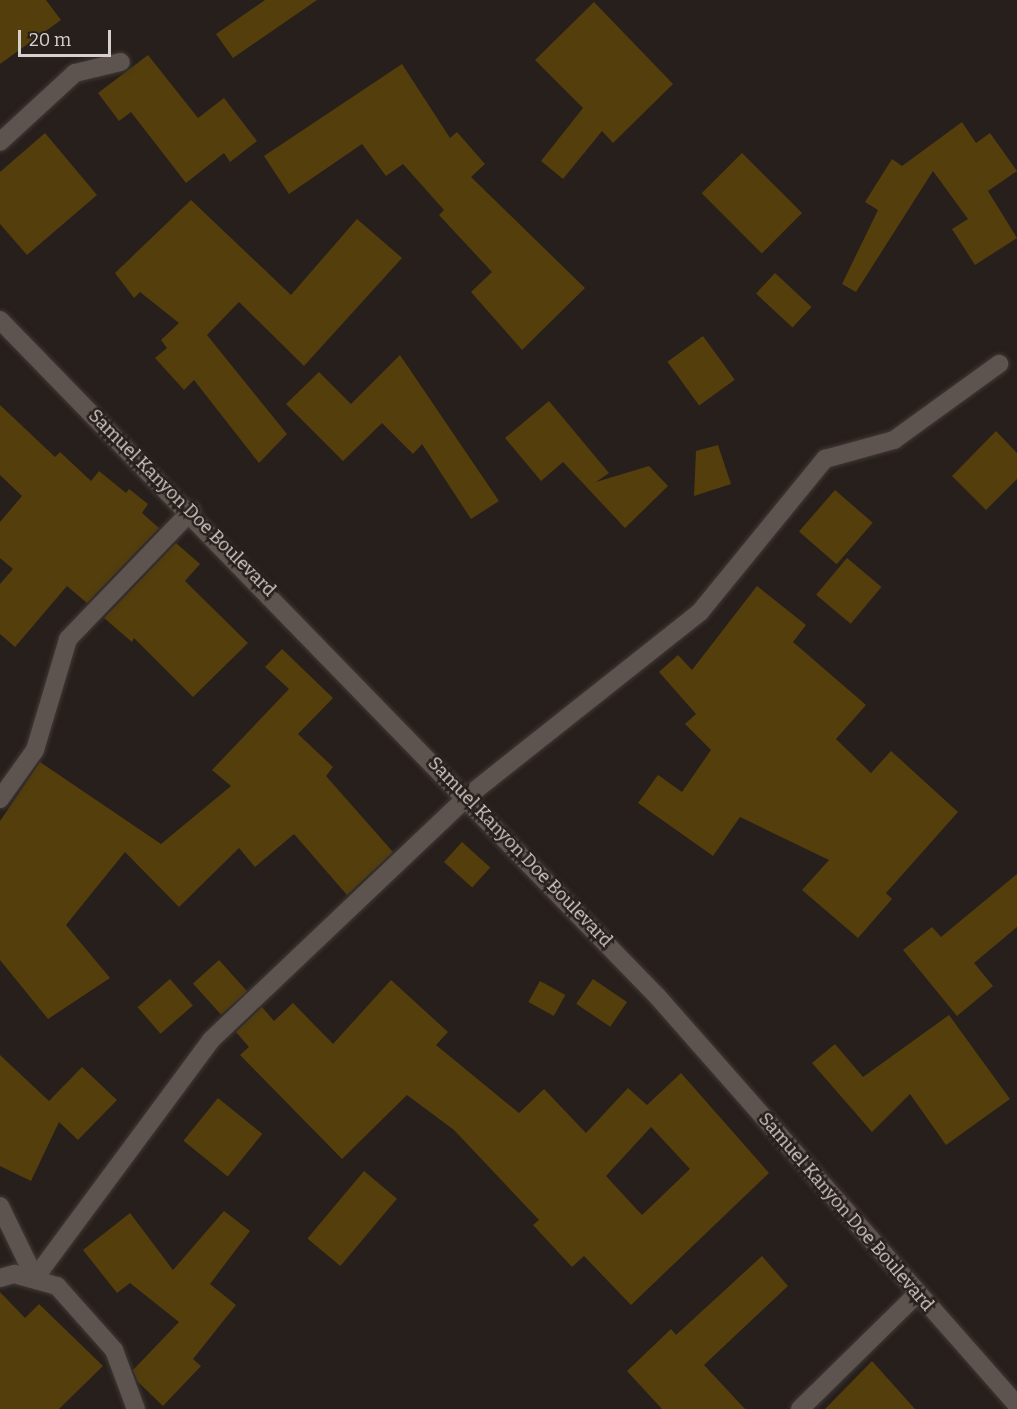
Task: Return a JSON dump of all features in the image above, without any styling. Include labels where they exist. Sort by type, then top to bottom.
[{"type":"street","points":[[0,142],[75,73],[121,62]]},
{"type":"street","name":"Samuel Kanyon Doe Boulevard","points":[[0,322],[191,511],[468,796],[657,996],[1017,1405]]},
{"type":"street","points":[[35,1278],[211,1040],[468,796],[700,612],[825,459],[894,440],[999,364]]},
{"type":"street","points":[[0,799],[35,750],[68,639],[191,511]]},
{"type":"street","points":[[0,1206],[35,1278]]},
{"type":"street","points":[[0,1278],[35,1278],[57,1286],[114,1350],[136,1409]]},
{"type":"street","points":[[800,1409],[917,1294]]},
{"type":"building","points":[[0,0],[46,0],[61,20],[0,64]]},
{"type":"building","points":[[265,0],[317,0],[233,58],[216,34]]},
{"type":"building","points":[[594,2],[673,84],[613,143],[602,131],[563,179],[541,161],[583,108],[535,60]]},
{"type":"building","points":[[148,55],[198,118],[224,98],[257,141],[230,162],[224,153],[186,183],[131,112],[119,121],[98,93]]},
{"type":"building","points":[[402,64],[450,138],[457,132],[485,164],[471,177],[585,288],[522,350],[471,292],[492,272],[439,215],[444,210],[403,164],[386,176],[362,144],[289,194],[264,156]]},
{"type":"building","points":[[962,122],[976,143],[990,133],[1017,171],[988,191],[1017,238],[975,265],[952,229],[968,219],[933,171],[856,292],[842,284],[878,210],[865,202],[892,159],[902,166]]},
{"type":"building","points":[[45,133],[97,195],[27,255],[0,224],[0,172]]},
{"type":"building","points":[[742,153],[802,213],[762,253],[702,193]]},
{"type":"building","points":[[191,200],[291,295],[357,219],[402,258],[304,366],[239,302],[207,335],[287,434],[259,463],[194,380],[184,390],[155,358],[167,348],[161,340],[179,323],[140,292],[134,298],[115,273]]},
{"type":"building","points":[[775,273],[812,307],[792,328],[756,293]]},
{"type":"building","points":[[703,336],[735,380],[699,406],[667,362]]},
{"type":"building","points":[[400,355],[499,501],[471,519],[422,444],[413,454],[382,423],[343,461],[286,404],[319,372],[351,404]]},
{"type":"building","points":[[549,401],[609,473],[596,482],[649,466],[668,486],[625,528],[563,462],[541,481],[505,438]]},
{"type":"building","points":[[0,405],[55,457],[60,452],[91,481],[99,471],[126,493],[129,489],[148,504],[142,513],[159,528],[87,603],[67,586],[15,647],[0,634],[0,584],[13,569],[0,558],[0,522],[22,496],[0,475]]},
{"type":"building","points":[[996,431],[1017,453],[1017,479],[986,510],[952,476]]},
{"type":"building","points":[[718,445],[731,484],[694,496],[696,451]]},
{"type":"building","points":[[835,490],[873,523],[837,564],[799,532]]},
{"type":"building","points":[[176,543],[200,564],[185,581],[248,643],[193,697],[134,638],[132,642],[104,618]]},
{"type":"building","points":[[847,558],[881,587],[851,624],[816,595]]},
{"type":"building","points":[[757,586],[806,625],[793,642],[866,705],[836,739],[871,773],[891,751],[958,812],[886,893],[892,899],[858,938],[802,890],[829,860],[740,817],[713,856],[638,803],[658,775],[682,792],[711,750],[685,724],[696,714],[659,672],[678,655],[692,670]]},
{"type":"building","points":[[282,649],[333,698],[298,734],[333,767],[326,776],[393,852],[347,895],[294,834],[255,867],[239,848],[179,907],[125,852],[66,925],[110,978],[48,1019],[0,960],[0,821],[40,762],[161,844],[231,786],[212,770],[289,689],[265,667]]},
{"type":"building","points":[[462,842],[490,867],[472,887],[444,862]]},
{"type":"building","points":[[1017,874],[1017,927],[974,963],[993,986],[957,1016],[903,950],[932,927],[941,937]]},
{"type":"building","points":[[219,960],[247,991],[221,1015],[193,983]]},
{"type":"building","points":[[170,979],[193,1005],[161,1034],[138,1007]]},
{"type":"building","points":[[593,979],[627,1002],[610,1027],[576,1004]]},
{"type":"building","points":[[391,980],[448,1032],[436,1045],[519,1113],[544,1089],[586,1133],[628,1088],[647,1105],[681,1073],[769,1173],[631,1305],[584,1256],[572,1267],[533,1225],[539,1220],[454,1130],[407,1095],[342,1159],[240,1055],[249,1047],[236,1032],[262,1007],[274,1021],[293,1003],[333,1044]],"holes":[[[651,1127],[690,1169],[642,1215],[606,1176]]]},
{"type":"building","points":[[540,981],[565,995],[554,1016],[528,1002]]},
{"type":"building","points":[[949,1015],[1010,1099],[946,1145],[910,1094],[872,1132],[812,1063],[835,1044],[863,1077]]},
{"type":"building","points":[[0,1055],[49,1101],[82,1067],[117,1100],[78,1140],[59,1122],[31,1181],[0,1166]]},
{"type":"building","points":[[218,1098],[262,1134],[228,1177],[183,1141]]},
{"type":"building","points":[[364,1171],[397,1199],[340,1266],[307,1238]]},
{"type":"building","points":[[224,1211],[250,1231],[210,1284],[236,1305],[193,1359],[201,1366],[163,1406],[138,1382],[133,1370],[179,1322],[130,1283],[117,1293],[83,1250],[130,1213],[173,1270]]},
{"type":"building","points":[[762,1256],[788,1286],[704,1365],[745,1409],[662,1409],[627,1371],[671,1329],[676,1335]]},
{"type":"building","points":[[0,1292],[25,1318],[39,1304],[103,1366],[59,1409],[0,1409]]},
{"type":"building","points":[[872,1361],[915,1409],[825,1409]]}]
